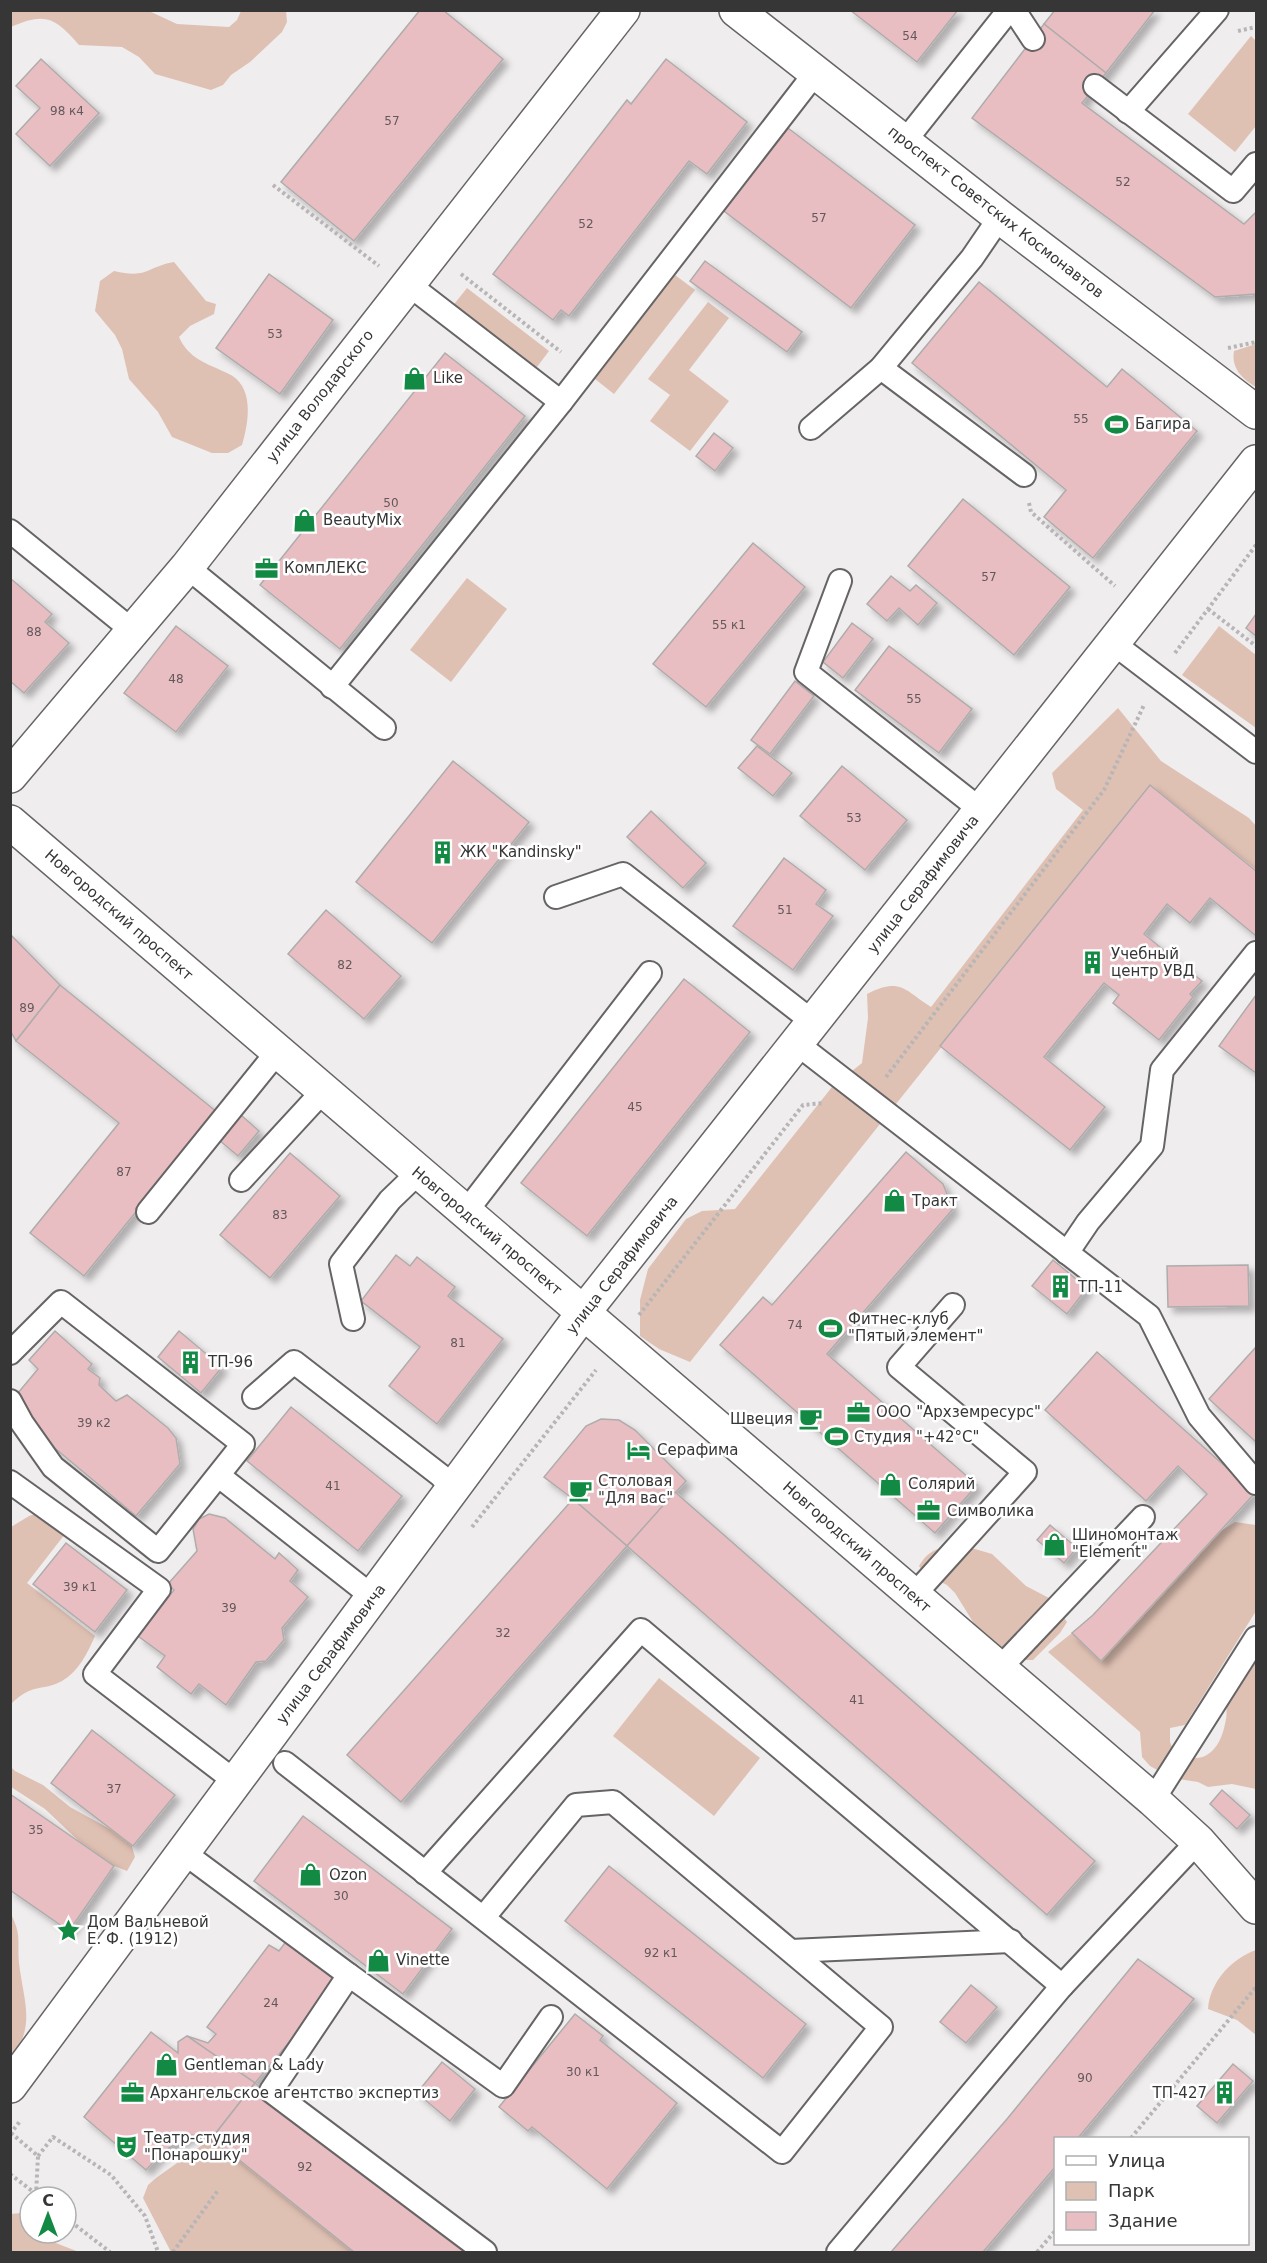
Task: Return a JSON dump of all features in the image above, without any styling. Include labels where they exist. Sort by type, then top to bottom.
[{"type":"street","name":"улица Володарского","points":[[10,776],[187,567],[623,10]]},
{"type":"street","name":"проспект Советских Космонавтов","points":[[736,10],[1000,217],[1257,412]]},
{"type":"street","name":"улица Серафимовича","points":[[10,2086],[583,1313],[1257,462]]},
{"type":"street","name":"Новгородский проспект","points":[[10,822],[1153,1800],[1198,1841],[1257,1907]]},
{"type":"lane","points":[[905,141],[1009,10]]},
{"type":"lane","points":[[1014,10],[1033,39]]},
{"type":"lane","points":[[1128,112],[1217,10]]},
{"type":"lane","points":[[332,687],[561,402],[816,72]]},
{"type":"lane","points":[[1095,87],[1233,191],[1257,164]]},
{"type":"lane","points":[[811,428],[881,368],[972,258],[1000,217]]},
{"type":"lane","points":[[408,284],[561,402]]},
{"type":"lane","points":[[881,368],[1024,475]]},
{"type":"lane","points":[[10,531],[133,631]]},
{"type":"lane","points":[[187,567],[384,728]]},
{"type":"lane","points":[[840,580],[806,672],[981,810]]},
{"type":"lane","points":[[1113,643],[1257,752]]},
{"type":"lane","points":[[556,897],[622,874],[805,1033],[869,1099],[1149,1316],[1199,1416],[1257,1483]]},
{"type":"lane","points":[[1067,1253],[1088,1222],[1152,1146],[1162,1070],[1257,953]]},
{"type":"lane","points":[[465,1213],[650,973]]},
{"type":"lane","points":[[148,1212],[278,1051]]},
{"type":"lane","points":[[241,1180],[324,1090]]},
{"type":"lane","points":[[353,1319],[341,1264],[390,1200],[418,1173]]},
{"type":"lane","points":[[10,1353],[61,1302],[243,1444],[158,1551],[53,1467],[22,1424],[10,1401]]},
{"type":"lane","points":[[914,1595],[1024,1472],[899,1367],[953,1305]]},
{"type":"lane","points":[[255,1397],[294,1362],[440,1475],[453,1489]]},
{"type":"lane","points":[[219,1476],[373,1597]]},
{"type":"lane","points":[[10,1482],[159,1589],[95,1674],[236,1782]]},
{"type":"lane","points":[[999,1669],[1143,1518]]},
{"type":"lane","points":[[425,1873],[641,1630],[1062,1986]]},
{"type":"lane","points":[[1153,1800],[1257,1638]]},
{"type":"lane","points":[[285,1763],[425,1873],[782,2152],[881,2027],[613,1802],[576,1805],[483,1918]]},
{"type":"lane","points":[[838,2253],[1062,1986],[1198,1841]]},
{"type":"lane","points":[[183,1852],[503,2086],[551,2017]]},
{"type":"lane","points":[[791,1951],[1011,1941]]},
{"type":"lane","points":[[349,1975],[271,2091],[485,2253]]},
{"type":"path","points":[[273,185],[370,260],[408,284]]},
{"type":"path","points":[[458,272],[585,370]]},
{"type":"path","points":[[1225,349],[1257,342]]},
{"type":"path","points":[[1024,475],[1031,512],[1141,608]]},
{"type":"path","points":[[618,1342],[803,1105],[869,1099],[1104,790],[1157,678],[1257,545]]},
{"type":"path","points":[[1208,609],[1257,646]]},
{"type":"path","points":[[1133,2137],[1257,1987]]},
{"type":"path","points":[[11,2133],[38,2156]]},
{"type":"path","points":[[38,2185],[38,2156],[53,2137],[111,2175],[145,2216],[158,2253]]},
{"type":"path","points":[[10,2174],[24,2185]]},
{"type":"path","points":[[173,2253],[219,2189]]},
{"type":"path","points":[[78,2228],[110,2253]]},
{"type":"path","points":[[1037,2253],[1054,2232]]},
{"type":"green space","points":[[286,10],[287,22],[282,32],[250,62],[231,75],[223,85],[211,90],[155,74],[139,57],[122,47],[79,45],[63,28],[49,20],[33,20],[11,27],[11,11],[149,11],[177,24],[229,27],[237,20],[241,11]]},
{"type":"green space","points":[[1251,36],[1256,41],[1256,126],[1235,152],[1188,114]]},
{"type":"green space","points":[[174,262],[206,301],[216,304],[214,314],[190,326],[179,337],[193,355],[236,379],[246,395],[248,415],[242,445],[228,453],[212,453],[172,437],[158,412],[129,379],[122,349],[115,335],[95,311],[100,281],[114,271],[141,273]]},
{"type":"green space","points":[[675,275],[695,290],[614,394],[595,379]]},
{"type":"green space","points":[[467,288],[549,351],[534,371],[451,308]]},
{"type":"green space","points":[[708,302],[729,318],[689,370],[729,401],[690,451],[650,421],[670,395],[648,379]]},
{"type":"green space","points":[[1256,344],[1256,387],[1246,380],[1236,368],[1234,351]]},
{"type":"green space","points":[[467,578],[507,609],[451,682],[410,650]]},
{"type":"green space","points":[[1219,626],[1256,655],[1256,728],[1182,675]]},
{"type":"green space","points":[[1118,708],[1161,761],[1249,818],[1256,826],[1255,869],[1150,786],[690,1362],[659,1349],[640,1336],[640,1300],[648,1269],[686,1219],[702,1211],[735,1209],[832,1087],[862,1063],[868,1018],[867,994],[888,986],[895,986],[908,991],[931,1007],[1083,810],[1056,789],[1052,773]]},
{"type":"green space","points":[[44,1511],[65,1534],[27,1583],[95,1636],[82,1662],[68,1677],[55,1684],[25,1693],[11,1704],[11,1527],[29,1516]]},
{"type":"green space","points":[[1235,1522],[1256,1525],[1256,1611],[1185,1725],[1170,1728],[1170,1742],[1175,1754],[1195,1758],[1203,1757],[1216,1747],[1224,1730],[1229,1699],[1256,1655],[1256,1789],[1232,1784],[1208,1787],[1198,1782],[1172,1778],[1150,1766],[1142,1757],[1140,1732],[1048,1652],[1072,1633],[1101,1661],[1218,1533]]},
{"type":"green space","points":[[951,1546],[965,1546],[992,1554],[1026,1586],[1051,1599],[1067,1622],[1060,1633],[1033,1660],[1009,1660],[978,1630],[955,1593],[947,1585],[926,1575],[919,1566],[933,1551]]},
{"type":"green space","points":[[659,1678],[760,1758],[714,1816],[613,1736]]},
{"type":"green space","points":[[10,1766],[15,1771],[43,1785],[70,1807],[130,1840],[135,1857],[127,1871],[99,1860],[45,1809],[11,1787]]},
{"type":"green space","points":[[11,1914],[18,1933],[26,2024],[19,2048],[11,2061]]},
{"type":"green space","points":[[1256,1950],[1256,2035],[1237,2020],[1208,2009],[1213,1990],[1223,1973],[1238,1959]]},
{"type":"green space","points":[[212,2138],[354,2252],[171,2252],[143,2198],[148,2185],[156,2178]]},
{"type":"green space","points":[[18,2213],[18,2245],[61,2245],[79,2252],[11,2252],[11,2214]]},
{"type":"building","points":[[420,10],[443,10],[503,59],[354,241],[281,182]]},
{"type":"building","points":[[850,10],[958,10],[917,62]]},
{"type":"building","points":[[1055,10],[1155,10],[1106,73],[1044,24]]},
{"type":"building","points":[[1044,24],[1106,73],[1082,103],[1244,224],[1256,212],[1256,294],[1215,297],[972,118]]},
{"type":"building","points":[[41,59],[99,113],[50,166],[16,134],[40,108],[16,86]]},
{"type":"building","points":[[666,59],[747,122],[707,174],[689,161],[569,316],[561,310],[553,320],[493,274],[627,100],[631,104]]},
{"type":"building","points":[[788,128],[915,225],[851,308],[724,211]]},
{"type":"building","points":[[705,261],[802,332],[787,352],[690,281]]},
{"type":"building","points":[[269,274],[333,320],[280,394],[216,348]]},
{"type":"building","points":[[979,282],[1107,387],[1122,369],[1197,431],[1093,558],[1044,517],[1066,490],[912,363]]},
{"type":"building","points":[[445,353],[525,416],[340,649],[260,585]]},
{"type":"building","points":[[714,433],[733,448],[715,471],[696,456]]},
{"type":"building","points":[[963,499],[1070,587],[1014,655],[908,566]]},
{"type":"building","points":[[753,543],[805,587],[706,707],[653,664]]},
{"type":"building","points":[[891,576],[910,591],[916,585],[937,603],[918,625],[899,608],[887,621],[867,604]]},
{"type":"building","points":[[10,578],[52,614],[45,622],[69,643],[24,693],[10,681]]},
{"type":"building","points":[[1256,614],[1256,636],[1246,628]]},
{"type":"building","points":[[852,623],[873,639],[843,678],[823,662]]},
{"type":"building","points":[[176,626],[228,666],[176,732],[124,693]]},
{"type":"building","points":[[889,646],[972,709],[939,753],[855,690]]},
{"type":"building","points":[[795,681],[814,696],[770,754],[751,740]]},
{"type":"building","points":[[757,746],[792,773],[773,796],[738,768]]},
{"type":"building","name":"ЖК \"Kandinsky\"","points":[[453,761],[529,822],[432,943],[356,882]]},
{"type":"building","points":[[842,766],[907,820],[865,870],[800,816]]},
{"type":"building","name":"Учебный центр УВД","points":[[1150,785],[1256,871],[1256,936],[1210,898],[1190,923],[1167,904],[1144,934],[1202,981],[1190,994],[1193,997],[1159,1040],[1113,1003],[1119,995],[1104,983],[1044,1057],[1105,1107],[1070,1150],[940,1046]]},
{"type":"building","points":[[651,811],[706,863],[683,888],[627,837]]},
{"type":"building","points":[[784,858],[826,890],[816,904],[833,916],[793,970],[733,926]]},
{"type":"building","points":[[326,910],[401,976],[364,1019],[288,954]]},
{"type":"building","points":[[10,934],[60,985],[16,1041],[10,1030]]},
{"type":"building","points":[[684,979],[750,1032],[587,1236],[521,1183]]},
{"type":"building","points":[[60,985],[217,1112],[84,1276],[30,1233],[119,1123],[16,1041]]},
{"type":"building","points":[[1256,995],[1256,1073],[1219,1046]]},
{"type":"building","points":[[241,1115],[259,1131],[238,1156],[219,1140]]},
{"type":"building","points":[[906,1152],[943,1184],[953,1209],[827,1354],[977,1485],[935,1533],[720,1345],[763,1297],[772,1305]]},
{"type":"building","points":[[290,1153],[340,1196],[270,1278],[220,1235]]},
{"type":"building","points":[[396,1255],[410,1266],[417,1257],[455,1287],[448,1296],[503,1339],[437,1424],[389,1386],[420,1347],[361,1301]]},
{"type":"building","name":"ТП-11","points":[[1053,1260],[1087,1288],[1067,1314],[1032,1286]]},
{"type":"building","points":[[1248,1265],[1249,1306],[1168,1307],[1167,1266]]},
{"type":"building","points":[[55,1331],[92,1364],[88,1369],[100,1378],[99,1385],[116,1401],[127,1395],[168,1428],[176,1438],[180,1464],[136,1516],[26,1424],[12,1400],[38,1369],[29,1360]]},
{"type":"building","name":"ТП-96","points":[[179,1331],[222,1367],[201,1393],[158,1357]]},
{"type":"building","points":[[1256,1347],[1256,1442],[1209,1399]]},
{"type":"building","points":[[1097,1352],[1255,1493],[1101,1661],[1072,1633],[1093,1615],[1207,1494],[1178,1466],[1146,1501],[1045,1410]]},
{"type":"building","points":[[291,1407],[402,1496],[358,1551],[247,1461]]},
{"type":"building","points":[[601,1419],[619,1420],[635,1430],[686,1481],[627,1546],[544,1477],[586,1426]]},
{"type":"building","points":[[675,1492],[1095,1861],[1047,1915],[627,1546]]},
{"type":"building","points":[[573,1499],[627,1546],[401,1802],[347,1755]]},
{"type":"building","points":[[209,1514],[225,1518],[275,1559],[279,1553],[298,1570],[290,1581],[308,1597],[282,1628],[284,1640],[266,1661],[256,1662],[226,1705],[199,1684],[191,1694],[157,1667],[165,1656],[138,1636],[174,1590],[168,1584],[197,1551],[193,1529],[199,1519]]},
{"type":"building","points":[[1050,1525],[1077,1548],[1064,1563],[1037,1540]]},
{"type":"building","points":[[66,1543],[127,1590],[95,1632],[33,1584]]},
{"type":"building","points":[[92,1730],[175,1795],[133,1846],[51,1783]]},
{"type":"building","points":[[1222,1790],[1250,1815],[1237,1829],[1210,1804]]},
{"type":"building","points":[[10,1794],[114,1866],[69,1931],[10,1890]]},
{"type":"building","points":[[303,1816],[452,1929],[403,1994],[254,1881]]},
{"type":"building","points":[[609,1866],[806,2024],[763,2078],[565,1921]]},
{"type":"building","points":[[287,1940],[333,1978],[296,2034],[255,2083],[187,2036],[208,2043],[216,2034],[207,2027],[269,1945],[279,1951]]},
{"type":"building","points":[[1138,1959],[1194,1999],[1079,2137],[1054,2137],[1054,2168],[983,2252],[891,2252],[1007,2119]]},
{"type":"building","points":[[971,1985],[997,2007],[966,2043],[940,2022]]},
{"type":"building","points":[[575,2014],[603,2036],[600,2040],[677,2103],[607,2189],[532,2127],[528,2131],[499,2107]]},
{"type":"building","points":[[151,2032],[178,2053],[178,2042],[187,2036],[255,2083],[212,2138],[192,2135],[165,2150],[146,2170],[84,2117]]},
{"type":"building","points":[[442,2062],[475,2089],[450,2121],[417,2093]]},
{"type":"building","name":"ТП-427","points":[[1233,2064],[1253,2081],[1217,2123],[1197,2106]]},
{"type":"building","points":[[255,2083],[470,2252],[354,2252],[212,2138]]},
{"type":"place","name":"Like","points":[[415,378]]},
{"type":"place","name":"Багира","points":[[1117,424]]},
{"type":"place","name":"BeautyMix","points":[[305,520]]},
{"type":"place","name":"КомпЛЕКС","points":[[266,568]]},
{"type":"place","name":"ЖК \"Kandinsky\"","points":[[442,852]]},
{"type":"place","name":"Учебный центр УВД","points":[[1093,963]]},
{"type":"place","name":"Тракт","points":[[894,1201]]},
{"type":"place","name":"ТП-11","points":[[1060,1287]]},
{"type":"place","name":"Фитнес-клуб \"Пятый элемент\"","points":[[830,1328]]},
{"type":"place","name":"ТП-96","points":[[190,1362]]},
{"type":"place","name":"ООО \"Архземресурс\"","points":[[858,1412]]},
{"type":"place","name":"Швеция","points":[[811,1419]]},
{"type":"place","name":"Студия \"+42°C\"","points":[[836,1437]]},
{"type":"place","name":"Серафима","points":[[639,1450]]},
{"type":"place","name":"Солярий","points":[[890,1484]]},
{"type":"place","name":"Столовая \"Для вас\"","points":[[580,1490]]},
{"type":"place","name":"Символика","points":[[929,1511]]},
{"type":"place","name":"Шиномонтаж \"Element\"","points":[[1054,1544]]},
{"type":"place","name":"Ozon","points":[[311,1875]]},
{"type":"place","name":"Дом Вальневой Е. Ф. (1912)","points":[[69,1931]]},
{"type":"place","name":"Vinette","points":[[378,1960]]},
{"type":"place","name":"Gentleman & Lady","points":[[166,2065]]},
{"type":"place","name":"Архангельское агентство экспертиз","points":[[132,2093]]},
{"type":"place","name":"ТП-427","points":[[1225,2093]]},
{"type":"place","name":"Театр-студия \"Понарошку\"","points":[[126,2147]]}]
